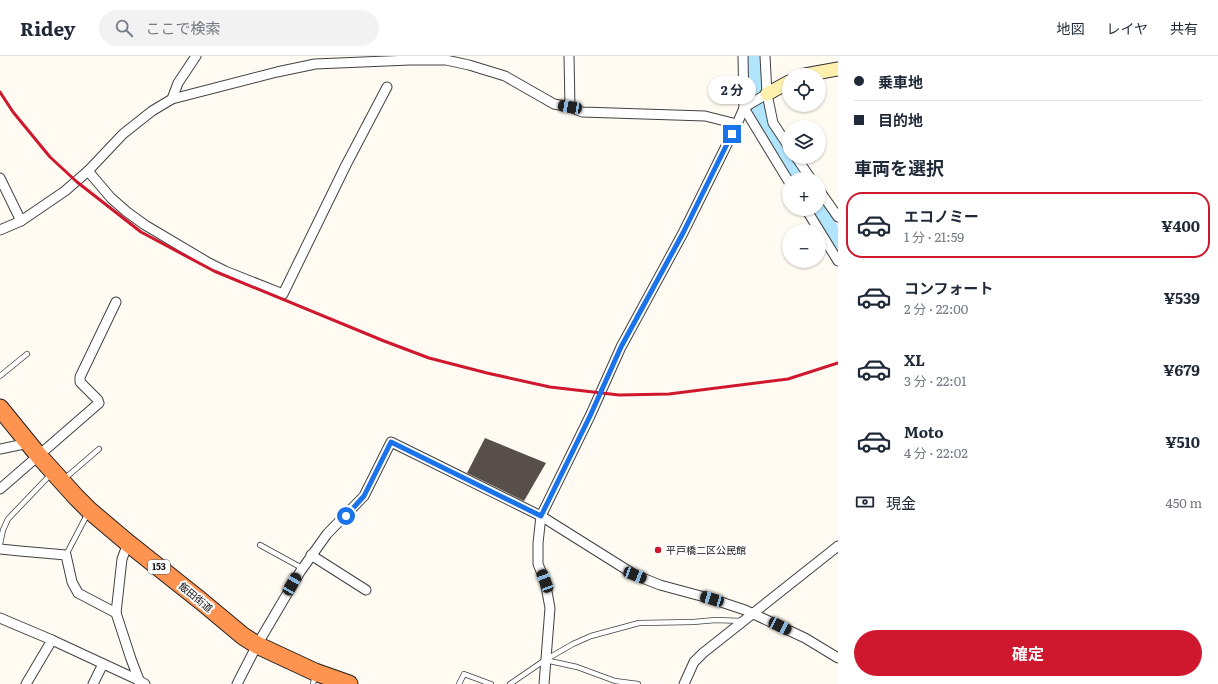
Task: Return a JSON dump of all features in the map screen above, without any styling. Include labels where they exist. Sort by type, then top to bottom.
[{"type":"highway","name":"飯田街道","points":[[0,408],[34,450],[89,510],[128,543],[201,600],[243,636],[314,678],[350,683]]},
{"type":"street","points":[[172,99],[178,83],[196,56]]},
{"type":"street","points":[[569,56],[570,107]]},
{"type":"street","points":[[743,56],[746,106],[783,172]]},
{"type":"street","points":[[766,56],[766,94],[773,123],[782,136]]},
{"type":"street","points":[[0,230],[21,221],[65,191],[88,171],[123,134],[152,111],[172,99],[277,72],[315,64],[410,58],[446,60],[505,76],[554,104],[570,107],[582,112],[705,116],[737,124]]},
{"type":"street","points":[[826,71],[838,69]]},
{"type":"street","points":[[544,684],[550,608],[545,581],[538,564],[538,543],[541,516],[590,416],[621,347],[683,233],[746,106],[782,86]]},
{"type":"street","points":[[88,171],[111,198],[127,212],[164,236],[225,271],[283,294],[346,165],[387,87]]},
{"type":"street","points":[[0,178],[21,221]]},
{"type":"street","points":[[826,200],[837,215]]},
{"type":"street","points":[[810,216],[838,261]]},
{"type":"street","points":[[0,490],[34,450],[98,403],[98,400],[80,382],[80,377],[116,302]]},
{"type":"street","points":[[237,684],[257,645],[302,568],[327,534],[364,496],[391,442],[541,516],[635,575],[752,613],[805,638],[838,658]]},
{"type":"street","points":[[0,448],[34,450]]},
{"type":"street","points":[[128,543],[122,559],[116,613],[131,659],[142,682]]},
{"type":"street","points":[[684,684],[694,662],[703,653],[838,546]]},
{"type":"street","points":[[0,548],[20,552],[66,555],[72,582],[78,593],[116,613]]},
{"type":"street","points":[[311,555],[366,590]]},
{"type":"street","points":[[0,618],[52,640],[142,682]]},
{"type":"street","points":[[26,684],[52,640]]},
{"type":"street","points":[[93,684],[103,664]]},
{"type":"lane","points":[[0,376],[27,354]]},
{"type":"lane","points":[[0,544],[3,530],[8,519],[58,476],[99,450]]},
{"type":"lane","points":[[66,555],[89,510]]},
{"type":"lane","points":[[260,545],[302,568]]},
{"type":"lane","points":[[510,684],[573,644],[592,636],[639,623],[716,620],[744,621]]},
{"type":"lane","points":[[546,660],[576,667],[616,681],[638,684]]},
{"type":"lane","points":[[460,684],[464,674],[491,684]]},
{"type":"building","points":[[485,438],[546,463],[524,501],[467,473]]},
{"type":"waterway","points":[[751,56],[753,95],[757,114],[764,132],[789,172]]},
{"type":"waterway","points":[[820,216],[838,243]]},
{"type":"railway","points":[[0,92],[13,112],[50,157],[77,182],[141,232],[214,271],[429,358],[550,387],[619,395],[669,394],[788,379],[838,363]]},
{"type":"place","name":"平戸橋二区公民館","points":[[658,550]]},
{"type":"route","points":[[346,516],[364,496],[391,442],[414,452],[541,516],[590,416],[621,347],[683,233],[732,134]]}]
